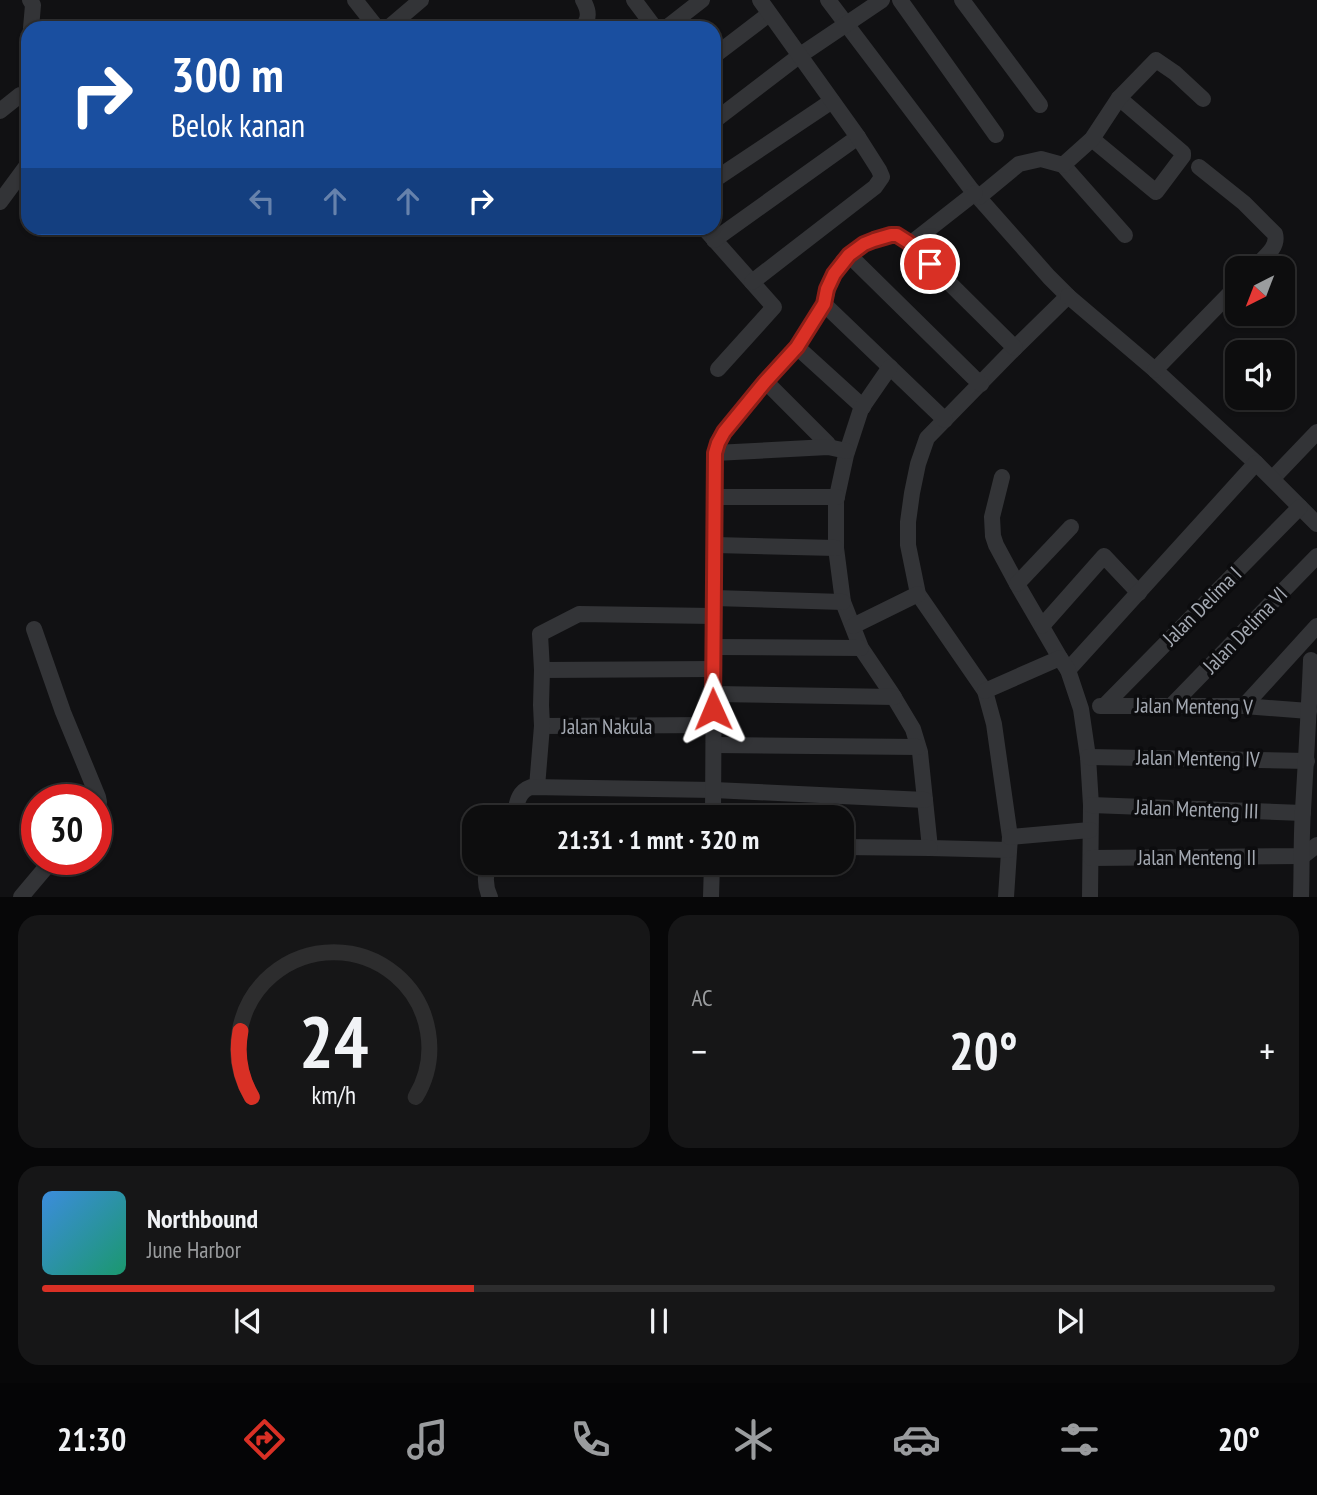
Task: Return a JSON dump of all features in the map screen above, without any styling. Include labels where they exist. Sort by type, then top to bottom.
[{"type":"street","points":[[30,0],[33,5],[32,21]]},
{"type":"street","points":[[355,0],[372,21]]},
{"type":"street","points":[[396,21],[421,0]]},
{"type":"street","points":[[583,0],[587,7],[587,21]]},
{"type":"street","points":[[634,0],[650,21]]},
{"type":"street","points":[[752,282],[878,184],[882,177],[858,137],[760,0]]},
{"type":"street","points":[[828,0],[951,164],[1049,277],[1273,478],[1317,524]]},
{"type":"street","points":[[721,116],[799,56],[883,0]]},
{"type":"street","points":[[900,0],[996,135]]},
{"type":"street","points":[[962,0],[1040,106]]},
{"type":"street","points":[[675,21],[699,1]]},
{"type":"street","points":[[721,51],[769,14]]},
{"type":"street","points":[[1063,165],[1092,139],[1119,98],[1156,60],[1175,73],[1203,99]]},
{"type":"street","points":[[0,111],[21,96]]},
{"type":"street","points":[[1092,139],[1155,192],[1183,156],[1183,153],[1119,98]]},
{"type":"street","points":[[721,175],[832,101]]},
{"type":"street","points":[[721,226],[858,137]]},
{"type":"street","points":[[910,244],[975,193],[1020,164],[1041,159],[1063,165],[1125,235]]},
{"type":"street","points":[[1199,167],[1244,203],[1275,234],[1277,240],[1265,256]]},
{"type":"street","points":[[0,202],[21,174]]},
{"type":"street","points":[[710,235],[774,307],[718,369]]},
{"type":"street","points":[[713,805],[715,453],[724,432],[797,347],[824,304],[830,281],[849,255],[864,244],[891,235],[902,237],[910,244],[1014,348]]},
{"type":"street","points":[[849,255],[981,384]]},
{"type":"street","points":[[1006,897],[1009,844],[994,724],[985,691],[918,594],[908,545],[908,522],[918,464],[927,439],[1068,296]]},
{"type":"street","points":[[1155,370],[1225,298]]},
{"type":"street","points":[[824,304],[945,420]]},
{"type":"street","points":[[797,347],[863,407]]},
{"type":"street","points":[[890,367],[863,407],[847,451],[837,497],[836,548],[843,602],[861,648],[913,729],[918,747],[930,848]]},
{"type":"street","points":[[765,382],[828,447]]},
{"type":"street","points":[[1273,478],[1317,432]]},
{"type":"street","points":[[715,453],[828,447],[847,451]]},
{"type":"street","points":[[985,691],[1064,664],[1139,593],[1256,463]]},
{"type":"street","points":[[1002,477],[992,517],[996,545],[1064,664],[1081,709],[1091,805],[1090,897]]},
{"type":"street","points":[[715,497],[837,497]]},
{"type":"street","name":"Jalan Delima I","points":[[1105,705],[1300,507]]},
{"type":"street","points":[[1017,584],[1071,527]]},
{"type":"street","points":[[715,545],[836,548]]},
{"type":"street","points":[[1042,626],[1104,556],[1139,593]]},
{"type":"street","name":"Jalan Delima VI","points":[[1172,705],[1317,556]]},
{"type":"street","points":[[853,626],[918,594]]},
{"type":"street","points":[[714,598],[843,602]]},
{"type":"street","points":[[537,788],[542,726],[540,634],[579,614],[713,616]]},
{"type":"street","points":[[1244,706],[1317,626]]},
{"type":"street","points":[[34,629],[63,712],[93,784]]},
{"type":"street","points":[[714,647],[861,648]]},
{"type":"street","points":[[1296,647],[1314,662],[1308,711],[1301,897]]},
{"type":"street","points":[[542,670],[713,669]]},
{"type":"street","points":[[714,694],[894,696]]},
{"type":"street","name":"Jalan Menteng V","points":[[1081,709],[1105,705],[1172,705],[1244,706],[1308,711]]},
{"type":"street","name":"Jalan Nakula","points":[[542,726],[713,725]]},
{"type":"street","points":[[714,745],[918,747]]},
{"type":"street","name":"Jalan Menteng IV","points":[[1088,757],[1307,761]]},
{"type":"street","points":[[516,805],[521,793],[531,787],[714,790],[925,800]]},
{"type":"street","name":"Jalan Menteng III","points":[[1091,805],[1303,813]]},
{"type":"street","points":[[854,847],[930,848],[1009,844],[1090,830]]},
{"type":"street","points":[[1303,856],[1317,845]]},
{"type":"street","name":"Jalan Menteng II","points":[[1091,858],[1303,856]]},
{"type":"street","points":[[21,897],[40,875]]},
{"type":"street","points":[[485,875],[490,897]]},
{"type":"street","points":[[711,897],[712,875]]},
{"type":"route","points":[[713,709],[715,453],[718,443],[765,382],[797,347],[824,304],[830,281],[849,255],[864,244],[897,235],[930,264]]}]
